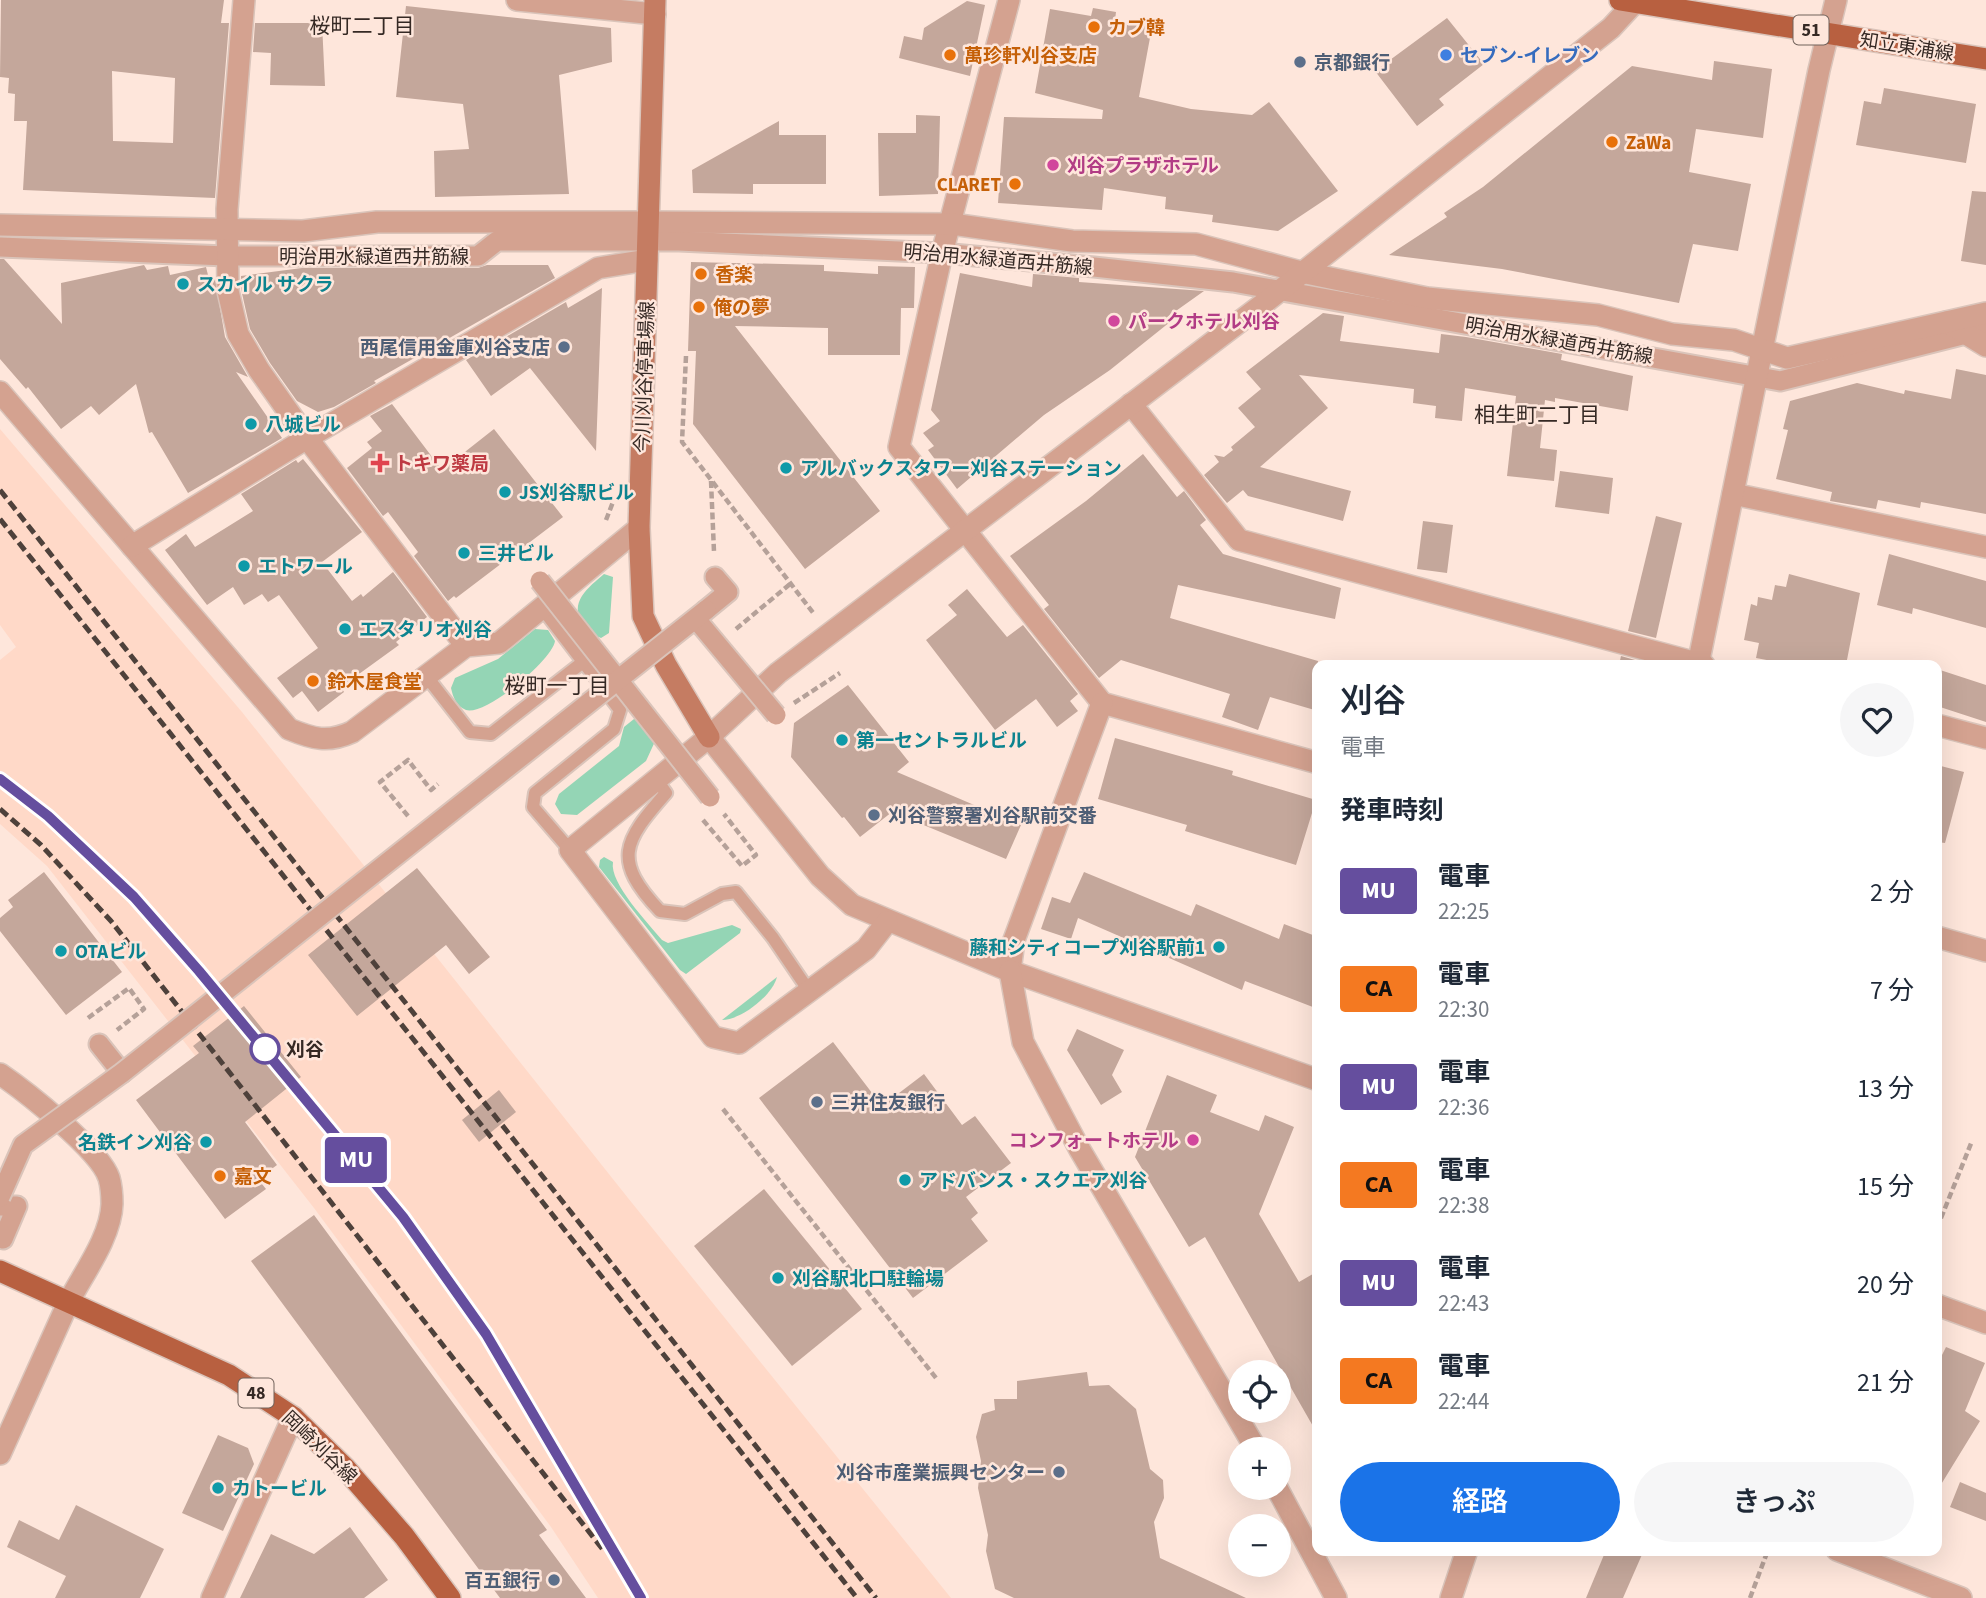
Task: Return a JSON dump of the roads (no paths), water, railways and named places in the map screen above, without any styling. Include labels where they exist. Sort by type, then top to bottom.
[{"type":"main road","name":"知立東浦線","points":[[1627,1],[1986,59]]},
{"type":"main road","name":"今川刈谷停車場線","points":[[655,7],[639,528],[643,616],[666,665],[709,737]]},
{"type":"main road","name":"岡崎刈谷線","points":[[0,1271],[229,1375],[293,1417],[345,1468],[404,1536],[450,1598]]},
{"type":"street","points":[[244,0],[226,256],[228,290],[238,334],[259,370],[307,438],[466,646]]},
{"type":"street","points":[[517,0],[655,7]]},
{"type":"street","points":[[1009,0],[942,253],[899,447],[1102,703],[1312,761]]},
{"type":"street","points":[[1701,660],[1836,0]]},
{"type":"street","points":[[887,922],[866,949],[739,1043],[713,1037],[570,850],[709,737],[778,673],[1277,292],[1611,28],[1627,1]]},
{"type":"street","points":[[0,225],[303,231],[377,222],[648,241],[951,224],[1072,241],[1196,244],[1301,272],[1427,298],[1598,316],[1672,334],[1734,340],[1787,358],[1986,313]]},
{"type":"street","name":"明治用水緑道西井筋線","points":[[0,247],[226,256],[478,256],[497,240],[648,241],[942,253],[1233,282],[1780,381],[1976,332]]},
{"type":"street","points":[[132,546],[307,438],[648,241]]},
{"type":"street","points":[[1947,322],[1976,332],[1986,346]]},
{"type":"street","points":[[0,392],[289,729],[310,738],[333,740],[352,732],[466,646],[499,643],[639,528]]},
{"type":"street","points":[[1131,404],[1239,540],[1685,660]]},
{"type":"street","points":[[1733,494],[1986,547]]},
{"type":"street","points":[[0,1197],[23,1145],[121,1073],[701,615],[728,592],[715,576]]},
{"type":"street","points":[[540,582],[716,804]]},
{"type":"street","points":[[701,615],[776,715]]},
{"type":"street","points":[[1102,703],[1014,940],[1010,971],[1023,1042],[1080,1150],[1249,1437]]},
{"type":"street","points":[[1942,726],[1986,738]]},
{"type":"street","points":[[709,737],[820,876],[852,905],[887,922],[1010,971],[1312,1078]]},
{"type":"street","points":[[1942,938],[1986,951]]},
{"type":"street","points":[[99,1044],[121,1073]]},
{"type":"street","points":[[0,1074],[26,1092],[88,1149],[108,1176],[112,1206],[102,1238],[68,1303],[0,1454]]},
{"type":"street","points":[[0,1184],[16,1170],[31,1145],[35,1123],[26,1092]]},
{"type":"street","points":[[0,1206],[17,1206],[4,1239],[0,1237]]},
{"type":"street","points":[[1942,1307],[1986,1323]]},
{"type":"street","points":[[212,1598],[293,1417]]},
{"type":"street","points":[[1283,1500],[1312,1553]]},
{"type":"street","points":[[1313,1556],[1336,1598]]},
{"type":"street","points":[[1451,1598],[1465,1556]]},
{"type":"street","points":[[1852,1556],[1961,1598]]},
{"type":"lane","points":[[542,608],[620,710],[614,729],[535,793],[533,807],[570,850]]},
{"type":"lane","points":[[427,677],[470,732],[491,734],[583,662]]},
{"type":"lane","points":[[656,779],[666,793],[639,824],[628,846],[630,870],[646,896],[660,911],[685,914],[722,894],[736,892],[773,938],[809,991]]},
{"type":"railway","points":[[0,490],[876,1598]]},
{"type":"railway","points":[[0,519],[857,1598]]},
{"type":"railway","points":[[0,779],[48,816],[134,897],[403,1217],[486,1334],[641,1598]]},
{"type":"railway","points":[[0,809],[41,845],[111,921],[604,1551]]},
{"type":"train","name":"MU","points":[[0,779],[48,816],[134,897],[199,971],[403,1217],[486,1334],[641,1598]]},
{"type":"place","name":"カブ韓","points":[[1094,27]]},
{"type":"place","name":"萬珍軒刈谷支店","points":[[950,55]]},
{"type":"place","name":"セブン-イレブン","points":[[1446,55]]},
{"type":"place","name":"京都銀行","points":[[1300,62]]},
{"type":"place","name":"ZaWa","points":[[1612,142]]},
{"type":"place","name":"刈谷プラザホテル","points":[[1053,165]]},
{"type":"place","name":"CLARET","points":[[1015,184]]},
{"type":"place","name":"香楽","points":[[701,274]]},
{"type":"place","name":"スカイル サクラ","points":[[183,284]]},
{"type":"place","name":"俺の夢","points":[[699,307]]},
{"type":"place","name":"パークホテル刈谷","points":[[1114,321]]},
{"type":"place","name":"西尾信用金庫刈谷支店","points":[[564,347]]},
{"type":"place","name":"八城ビル","points":[[251,424]]},
{"type":"place","name":"トキワ薬局","points":[[380,463]]},
{"type":"place","name":"アルバックスタワー刈谷ステーション","points":[[786,468]]},
{"type":"place","name":"JS刈谷駅ビル","points":[[505,492]]},
{"type":"place","name":"三井ビル","points":[[464,553]]},
{"type":"place","name":"エトワール","points":[[244,566]]},
{"type":"place","name":"エスタリオ刈谷","points":[[345,629]]},
{"type":"place","name":"鈴木屋食堂","points":[[313,681]]},
{"type":"place","name":"第一セントラルビル","points":[[842,740]]},
{"type":"place","name":"刈谷警察署刈谷駅前交番","points":[[874,815]]},
{"type":"place","name":"藤和シティコープ刈谷駅前1","points":[[1219,947]]},
{"type":"place","name":"OTAビル","points":[[61,951]]},
{"type":"place","name":"刈谷","points":[[265,1049]]},
{"type":"place","name":"三井住友銀行","points":[[817,1102]]},
{"type":"place","name":"コンフォートホテル","points":[[1193,1140]]},
{"type":"place","name":"名鉄イン刈谷","points":[[206,1142]]},
{"type":"place","name":"嘉文","points":[[220,1176]]},
{"type":"place","name":"アドバンス・スクエア刈谷","points":[[905,1180]]},
{"type":"place","name":"刈谷駅北口駐輪場","points":[[778,1278]]},
{"type":"place","name":"刈谷市産業振興センター","points":[[1059,1472]]},
{"type":"place","name":"カトービル","points":[[218,1488]]},
{"type":"place","name":"百五銀行","points":[[554,1580]]},
{"type":"district","name":"桜町二丁目","points":[[362,26]]},
{"type":"district","name":"相生町二丁目","points":[[1537,415]]},
{"type":"district","name":"桜町一丁目","points":[[557,686]]}]
